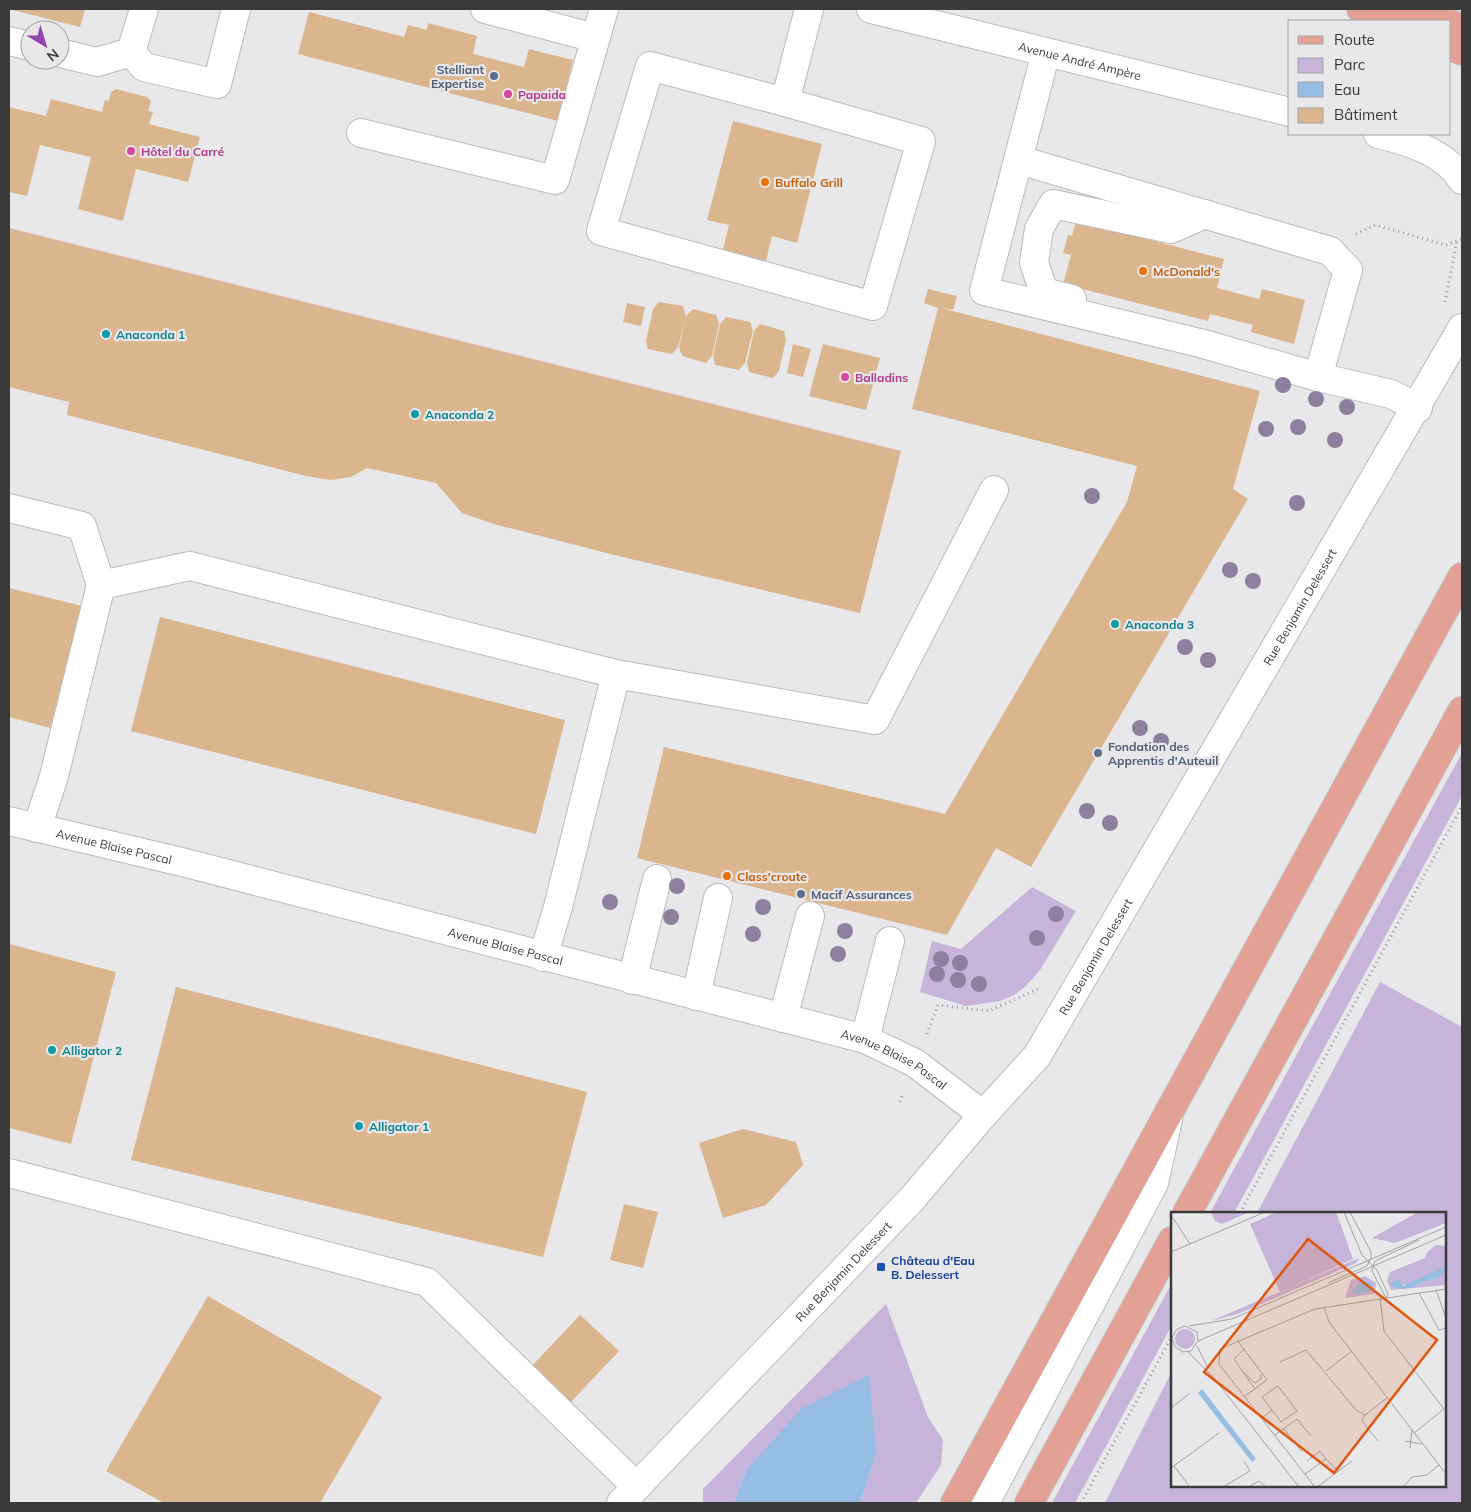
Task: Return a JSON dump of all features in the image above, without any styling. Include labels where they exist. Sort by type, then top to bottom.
[{"type":"main road","points":[[1375,14],[1429,20]]},
{"type":"main road","points":[[955,1503],[1462,577]]},
{"type":"main road","points":[[1188,1212],[1462,711]]},
{"type":"main road","points":[[1029,1503],[1171,1243]]},
{"type":"street","points":[[131,52],[144,9]]},
{"type":"street","points":[[131,52],[144,67],[217,84],[236,9]]},
{"type":"street","points":[[486,9],[595,38]]},
{"type":"street","points":[[361,133],[554,180],[604,9]]},
{"type":"street","points":[[785,102],[809,9]]},
{"type":"street","name":"Avenue André Ampère","points":[[871,9],[1288,112]]},
{"type":"street","points":[[70,55],[97,62],[131,52]]},
{"type":"street","points":[[1046,52],[984,291],[1200,343],[1318,377],[1391,394],[1418,408]]},
{"type":"street","points":[[650,66],[785,102],[921,141],[873,306],[601,231],[650,66]]},
{"type":"street","points":[[1382,135],[1410,142],[1438,156],[1462,180]]},
{"type":"street","points":[[1019,160],[1330,251],[1348,270],[1318,377]]},
{"type":"street","points":[[1200,343],[1170,324],[1044,292],[1034,263],[1039,229],[1054,204],[1171,229],[1205,214]]},
{"type":"street","name":"Rue Benjamin Delessert","points":[[629,1495],[911,1200],[982,1115],[1037,1056],[1418,408],[1462,328]]},
{"type":"street","points":[[101,585],[190,566],[616,674],[875,720],[994,490]]},
{"type":"street","points":[[9,508],[82,526],[101,585],[54,776],[37,828]]},
{"type":"street","points":[[543,957],[558,907],[616,674]]},
{"type":"street","name":"Avenue Blaise Pascal","points":[[9,821],[186,863],[865,1039],[915,1063],[982,1115]]},
{"type":"street","points":[[632,980],[657,879]]},
{"type":"street","points":[[696,996],[718,898]]},
{"type":"street","points":[[782,1018],[810,916]]},
{"type":"street","points":[[865,1039],[890,941]]},
{"type":"street","points":[[985,1503],[1154,1183],[1170,1112]]},
{"type":"street","points":[[9,1173],[427,1282],[629,1495]]},
{"type":"path","points":[[1443,306],[1448,298],[1457,241]]},
{"type":"path","points":[[1241,1212],[1462,806]]},
{"type":"path","points":[[938,1005],[989,1011],[1038,990],[1043,982]]},
{"type":"path","points":[[1081,1503],[1171,1338]]},
{"type":"green space","points":[[1462,753],[1462,796],[1235,1212],[1211,1212]]},
{"type":"green space","points":[[1032,887],[1076,911],[1040,970],[1026,986],[1014,995],[1000,1001],[966,1006],[920,992],[932,941],[961,949]]},
{"type":"green space","points":[[1380,982],[1462,1027],[1462,1503],[1105,1503],[1171,1373],[1171,1487],[1446,1487],[1446,1212],[1258,1212]]},
{"type":"green space","points":[[1171,1285],[1171,1327],[1075,1503],[1052,1503]]},
{"type":"green space","points":[[886,1304],[928,1417],[943,1440],[941,1465],[916,1503],[860,1503],[876,1453],[746,1471],[734,1503],[703,1503],[703,1489]]},
{"type":"water","points":[[869,1375],[876,1453],[860,1503],[734,1503],[746,1471],[801,1409]]},
{"type":"building","points":[[9,9],[85,9],[80,27],[70,24],[70,20],[52,20]]},
{"type":"building","name":"Papaida","points":[[309,12],[404,37],[408,25],[427,30],[428,23],[477,36],[473,54],[524,67],[529,49],[573,60],[558,121],[298,54]]},
{"type":"building","name":"Hôtel du Carré","points":[[116,89],[147,97],[151,101],[148,111],[153,112],[149,124],[200,137],[188,182],[136,169],[123,221],[78,209],[91,157],[40,145],[27,196],[9,192],[9,107],[46,116],[51,99],[102,112],[105,100],[109,101],[111,92]]},
{"type":"building","name":"Buffalo Grill","points":[[733,121],[822,144],[797,243],[772,236],[766,261],[723,250],[729,225],[707,220]]},
{"type":"building","name":"McDonald's","points":[[1076,221],[1224,259],[1217,288],[1259,299],[1262,289],[1305,300],[1294,344],[1251,332],[1253,325],[1210,314],[1208,321],[1063,284],[1071,255],[1063,253],[1068,235],[1072,236]]},
{"type":"building","points":[[9,228],[901,451],[860,613],[614,555],[494,524],[462,513],[436,483],[367,468],[351,477],[331,480],[306,476],[67,415],[69,402],[9,387]]},
{"type":"building","name":"Anaconda 3","points":[[928,289],[957,296],[953,310],[941,308],[1260,391],[1233,489],[1248,499],[1031,867],[996,848],[947,935],[637,858],[664,747],[945,814],[1127,502],[1137,466],[912,409],[938,308],[924,303]]},
{"type":"building","points":[[659,302],[683,306],[686,316],[678,347],[672,354],[648,349],[646,341],[653,309]]},
{"type":"building","points":[[627,303],[645,307],[641,326],[623,322]]},
{"type":"building","points":[[693,309],[716,315],[719,324],[712,356],[706,363],[682,356],[679,347],[686,316]]},
{"type":"building","points":[[726,317],[750,322],[753,331],[745,363],[739,370],[715,365],[713,356],[720,324]]},
{"type":"building","points":[[760,324],[784,331],[786,340],[779,371],[773,378],[749,372],[747,363],[754,331]]},
{"type":"building","points":[[793,344],[811,349],[803,377],[787,373]]},
{"type":"building","name":"Balladins","points":[[823,344],[880,358],[866,410],[809,396]]},
{"type":"building","points":[[9,588],[82,606],[50,728],[9,717]]},
{"type":"building","points":[[160,617],[565,720],[536,834],[131,731]]},
{"type":"building","name":"Alligator 2","points":[[9,944],[116,972],[71,1144],[9,1128]]},
{"type":"building","name":"Alligator 1","points":[[176,987],[587,1092],[543,1257],[131,1160]]},
{"type":"building","points":[[743,1129],[796,1142],[803,1165],[766,1205],[723,1218],[699,1143]]},
{"type":"building","points":[[624,1204],[658,1212],[643,1268],[610,1260]]},
{"type":"building","points":[[208,1296],[382,1397],[320,1503],[164,1503],[106,1471]]},
{"type":"building","points":[[580,1315],[619,1351],[569,1404],[531,1367]]},
{"type":"place","name":"Stelliant Expertise","points":[[494,76]]},
{"type":"place","name":"Papaida","points":[[508,94]]},
{"type":"place","name":"Hôtel du Carré","points":[[131,151]]},
{"type":"place","name":"Buffalo Grill","points":[[765,182]]},
{"type":"place","name":"McDonald's","points":[[1143,271]]},
{"type":"place","name":"Anaconda 1","points":[[106,334]]},
{"type":"place","name":"Balladins","points":[[845,377]]},
{"type":"place","name":"Anaconda 2","points":[[415,414]]},
{"type":"place","name":"Anaconda 3","points":[[1115,624]]},
{"type":"place","name":"Fondation des Apprentis d'Auteuil","points":[[1098,753]]},
{"type":"place","name":"Class'croute","points":[[727,876]]},
{"type":"place","name":"Macif Assurances","points":[[801,894]]},
{"type":"place","name":"Alligator 2","points":[[52,1050]]},
{"type":"place","name":"Alligator 1","points":[[359,1126]]},
{"type":"place","name":"Château d'Eau B. Delessert","points":[[881,1267]]}]
